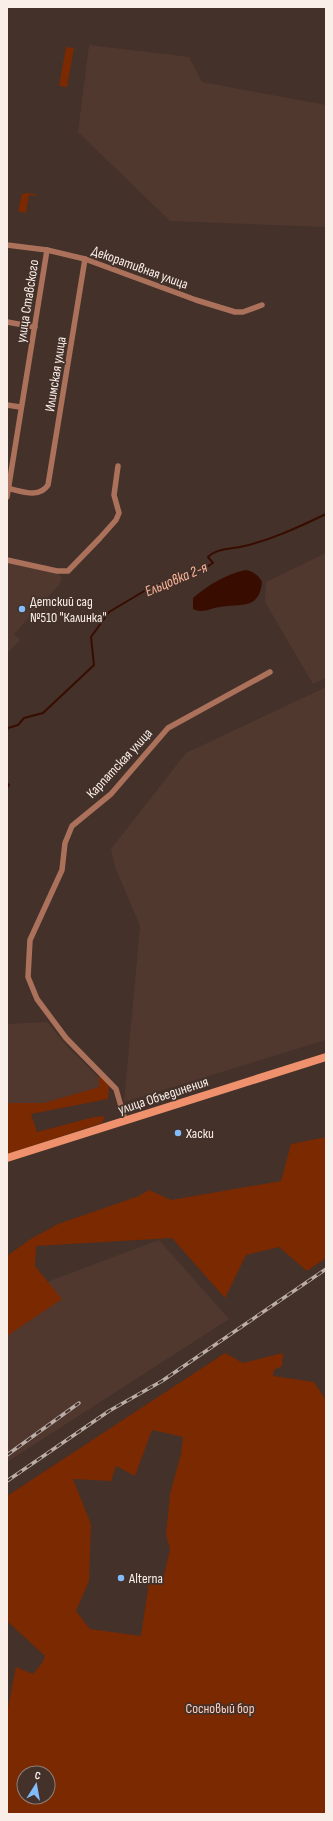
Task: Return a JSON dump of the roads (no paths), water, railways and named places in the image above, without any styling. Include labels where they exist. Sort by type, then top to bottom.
[{"type":"main road","name":"улица Объединения","points":[[7,1158],[326,1057]]},
{"type":"street","name":"Декоративная улица","points":[[7,245],[47,250],[85,259],[196,300],[235,312],[243,312],[262,305]]},
{"type":"street","name":"улица Ставского","points":[[7,497],[20,407],[35,327],[47,250]]},
{"type":"street","name":"Илимская улица","points":[[8,488],[37,494],[44,491],[48,485],[85,259]]},
{"type":"street","points":[[7,322],[35,327]]},
{"type":"street","points":[[7,405],[20,407]]},
{"type":"street","points":[[7,560],[57,571],[68,571],[116,520],[119,513],[114,495],[118,466]]},
{"type":"street","name":"Карпатская улица","points":[[126,1120],[116,1088],[66,1038],[37,999],[28,977],[30,940],[62,870],[65,843],[72,826],[111,794],[168,728],[270,672]]},
{"type":"waterway","name":"Ельцовка 2-я","points":[[7,731],[8,728],[18,725],[24,718],[43,713],[94,665],[91,637],[109,612],[151,587],[202,570],[213,563],[208,557],[215,552],[262,541],[295,529],[326,514]]},
{"type":"waterway","name":"Ельцовка 2-я","points":[[7,783],[9,785],[7,788]]},
{"type":"waterway","name":"Ельцовка 2-я","points":[[7,804],[7,814]]},
{"type":"railway","points":[[7,1481],[109,1411],[162,1381],[326,1269]]},
{"type":"railway","points":[[7,1455],[79,1403]]},
{"type":"place","name":"Детский сад №510 \"Калинка\"","points":[[22,609]]},
{"type":"place","name":"Хаски","points":[[178,1133]]},
{"type":"place","name":"Alterna","points":[[121,1578]]},
{"type":"park label","name":"Сосновый бор","points":[[220,1708]]}]
